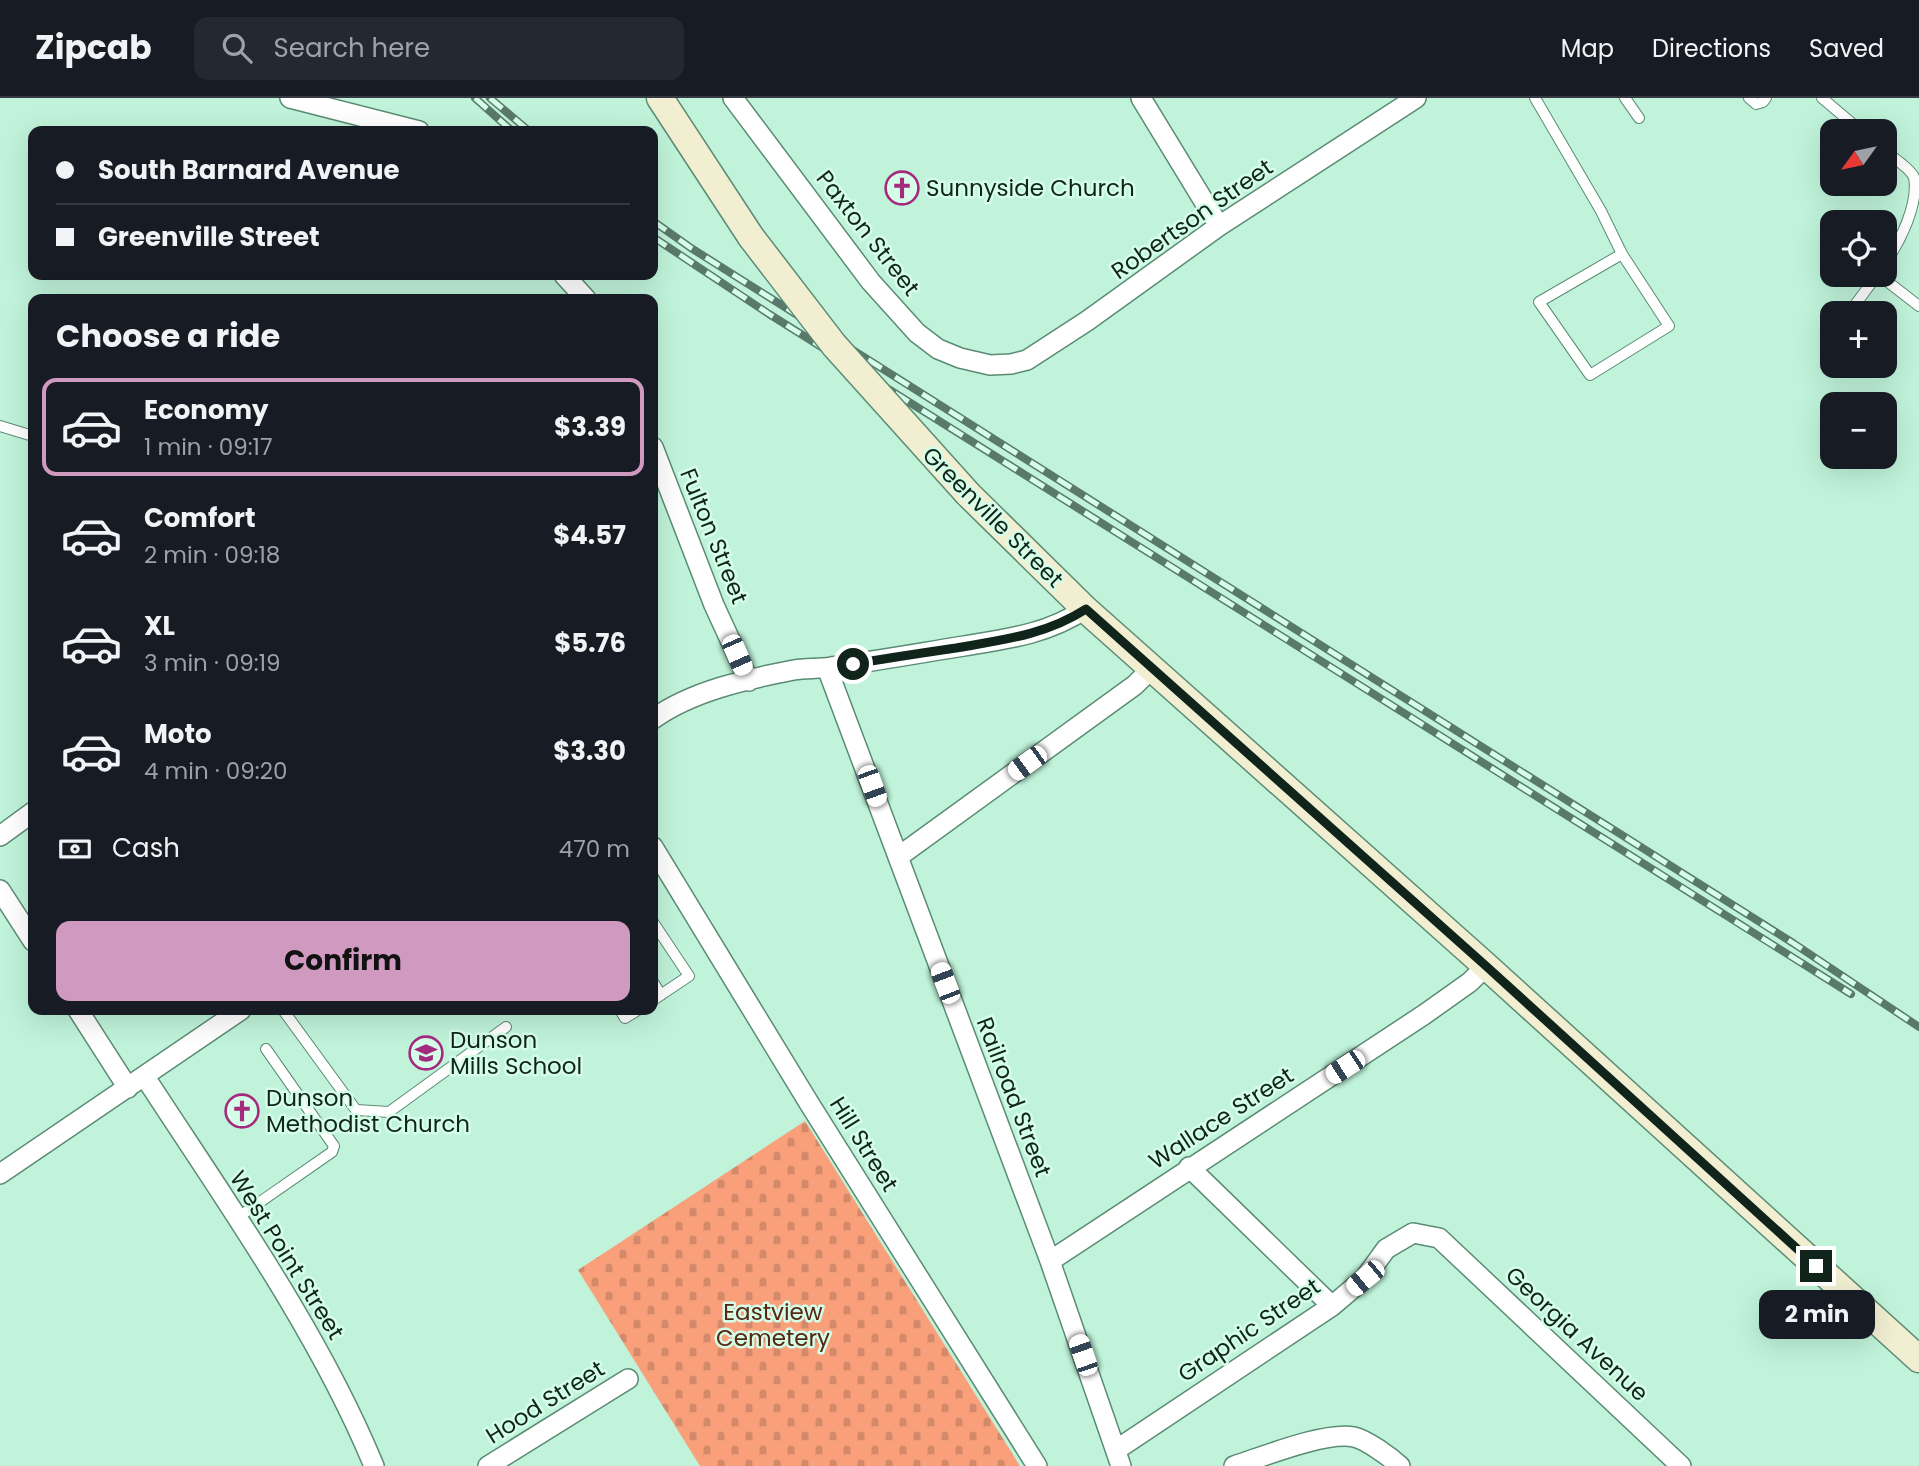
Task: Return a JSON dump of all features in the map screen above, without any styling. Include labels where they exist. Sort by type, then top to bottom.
[{"type":"street","points":[[290,98],[399,126]]},
{"type":"street","name":"Greenville Street","points":[[660,98],[751,237],[834,345],[912,435],[968,494],[1086,609],[1486,966],[1919,1359]]},
{"type":"street","name":"Paxton Street","points":[[733,98],[871,282],[917,333],[938,349],[960,358],[990,365]]},
{"type":"street","points":[[1141,98],[1219,226]]},
{"type":"street","name":"Robertson Street","points":[[990,365],[1027,360],[1087,321],[1219,226],[1416,98]]},
{"type":"street","points":[[569,280],[581,294]]},
{"type":"street","name":"Fulton Street","points":[[658,460],[714,605],[749,681]]},
{"type":"street","points":[[658,715],[668,708],[712,691],[796,670],[827,668],[1046,631],[1086,609]]},
{"type":"street","name":"Railroad Street","points":[[827,668],[1050,1261],[1119,1458]]},
{"type":"street","points":[[898,857],[1135,685],[1152,668]]},
{"type":"street","points":[[0,836],[28,816]]},
{"type":"street","name":"Hill Street","points":[[658,862],[1037,1466]]},
{"type":"street","points":[[0,890],[28,933]]},
{"type":"street","name":"Wallace Street","points":[[1050,1261],[1425,1014],[1470,982],[1486,966]]},
{"type":"street","name":"West Point Street","points":[[82,1015],[137,1082],[237,1218],[354,1416],[374,1466]]},
{"type":"street","points":[[0,1174],[233,1015]]},
{"type":"street","points":[[1189,1167],[1332,1306]]},
{"type":"street","name":"Graphic Street","points":[[1119,1458],[1332,1306],[1365,1278],[1386,1249],[1413,1233],[1440,1238]]},
{"type":"street","name":"Georgia Avenue","points":[[1440,1238],[1681,1466]]},
{"type":"street","name":"Hood Street","points":[[488,1466],[628,1379]]},
{"type":"street","points":[[1234,1466],[1332,1437],[1355,1437],[1400,1466]]},
{"type":"lane","points":[[1535,98],[1601,211],[1622,254],[1669,326],[1590,374],[1539,302],[1622,254]]},
{"type":"lane","points":[[1625,98],[1639,118]]},
{"type":"lane","points":[[1749,98],[1756,104],[1766,98]]},
{"type":"lane","points":[[1822,98],[1847,119]]},
{"type":"lane","points":[[1897,161],[1913,175],[1919,192],[1912,217],[1897,244]]},
{"type":"lane","points":[[1858,301],[1869,287]]},
{"type":"lane","points":[[1894,287],[1919,306]]},
{"type":"lane","points":[[0,426],[28,434]]},
{"type":"lane","points":[[658,930],[689,976],[658,997]]},
{"type":"lane","points":[[288,1015],[356,1110],[389,1112],[506,1027]]},
{"type":"lane","points":[[237,1218],[332,1152],[334,1146],[266,1049]]},
{"type":"green space","name":"Eastview Cemetery","points":[[805,1121],[1020,1466],[700,1466],[578,1270]]},
{"type":"railway","points":[[475,98],[506,126]]},
{"type":"railway","points":[[490,98],[523,126]]},
{"type":"railway","points":[[658,225],[691,248],[1793,943],[1919,1027]]},
{"type":"railway","points":[[658,240],[769,314],[1851,994]]},
{"type":"place","name":"Sunnyside Church","points":[[902,188]]},
{"type":"place","name":"Dunson Mills School","points":[[426,1053]]},
{"type":"place","name":"Dunson Methodist Church","points":[[242,1111]]},
{"type":"route","points":[[853,664],[1046,631],[1086,609],[1486,966],[1816,1266]]}]
